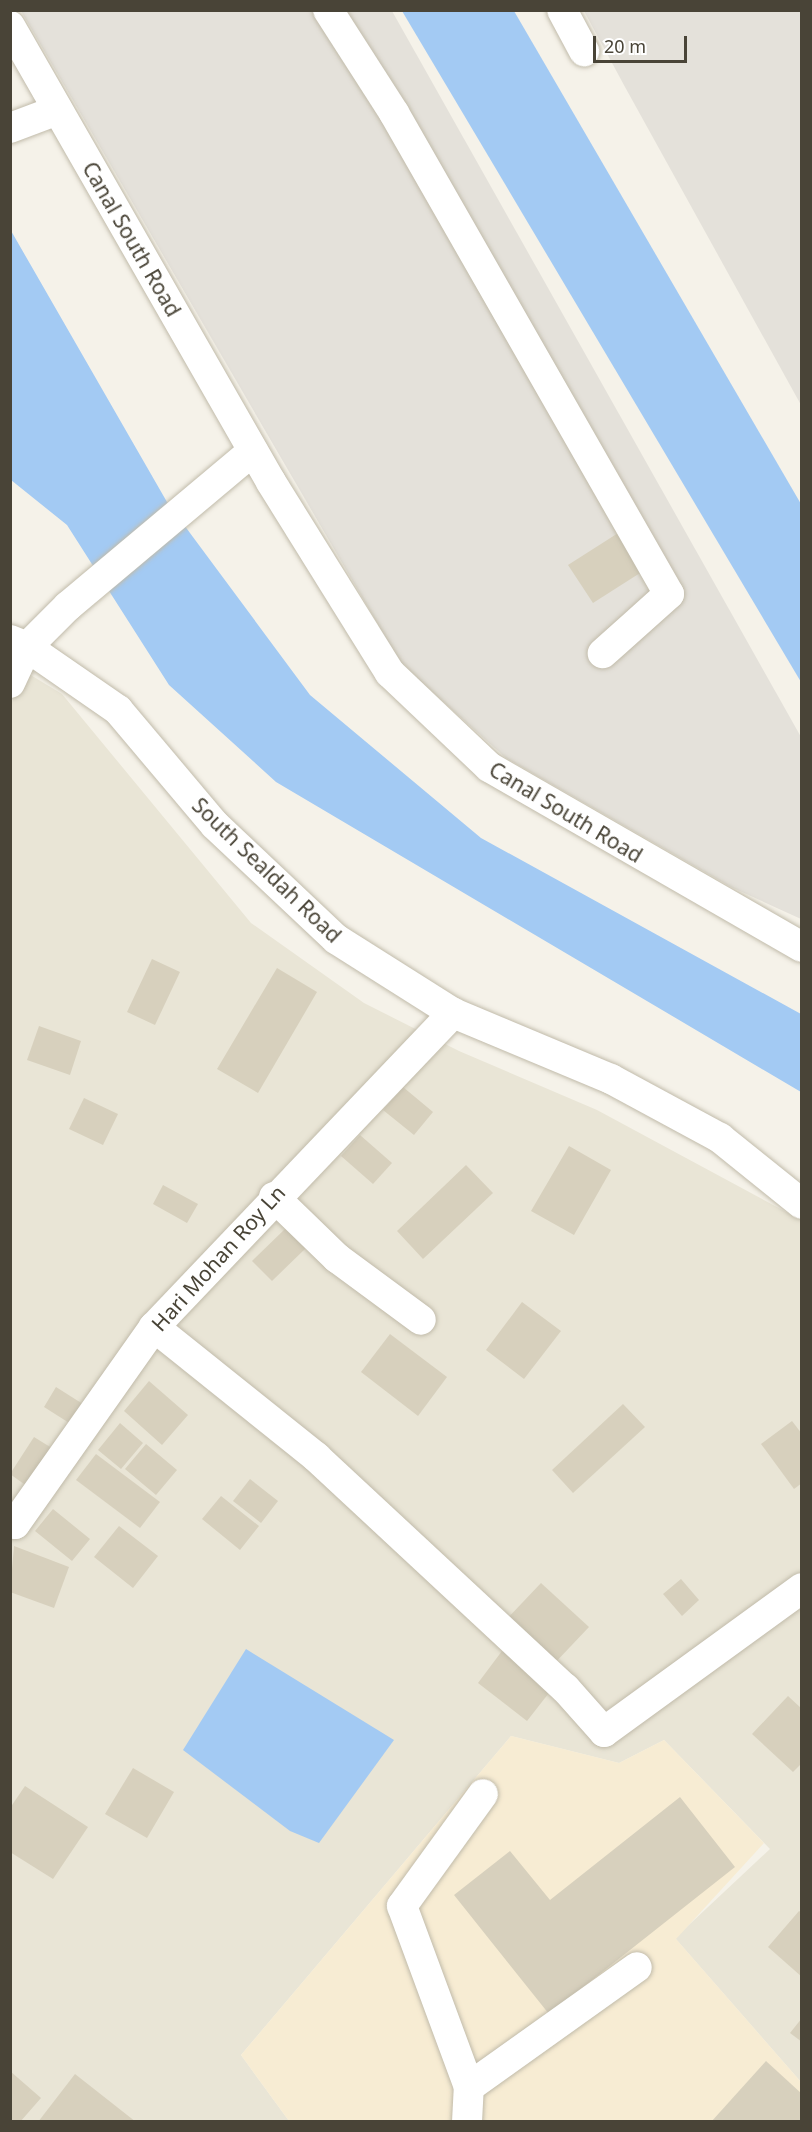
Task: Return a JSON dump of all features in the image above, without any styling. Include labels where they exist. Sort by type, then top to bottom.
[{"type":"street","points":[[328,10],[394,113],[669,594],[603,653]]},
{"type":"street","points":[[562,10],[584,51]]},
{"type":"street","name":"Canal South Road","points":[[10,26],[253,451],[390,673],[489,767],[801,946]]},
{"type":"street","points":[[10,128],[58,110]]},
{"type":"street","points":[[10,683],[19,644],[145,537],[253,451]]},
{"type":"street","name":"South Sealdah Road","points":[[19,644],[118,710],[215,825],[336,939],[453,1013],[611,1079],[720,1138],[801,1204]]},
{"type":"street","name":"Hari Mohan Roy Ln","points":[[10,1523],[15,1524],[154,1327],[274,1197],[453,1013]]},
{"type":"street","points":[[274,1197],[337,1258],[421,1320]]},
{"type":"street","points":[[154,1327],[316,1457],[565,1688],[604,1732],[801,1588]]},
{"type":"street","points":[[467,2121],[469,2087],[402,1906],[483,1794]]},
{"type":"street","points":[[469,2087],[637,1967]]},
{"type":"shaded area","points":[[21,11],[392,11],[801,737],[801,919],[731,887],[506,758],[401,664]]},
{"type":"shaded area","points":[[584,11],[801,11],[801,405],[625,87]]},
{"type":"shaded area","points":[[24,671],[62,694],[251,923],[364,1003],[459,1051],[597,1110],[801,1220],[801,2082],[675,1938],[770,1849],[664,1740],[619,1763],[511,1736],[241,2055],[289,2121],[11,2121],[10,707]]},
{"type":"shaded area","points":[[511,1736],[619,1763],[664,1740],[764,1843],[676,1939],[801,2082],[801,2121],[289,2121],[241,2055]]},
{"type":"water","points":[[402,11],[514,11],[801,504],[801,682]]},
{"type":"water","points":[[10,229],[167,502],[310,695],[481,838],[801,1014],[801,1092],[276,782],[169,685],[67,525],[11,480]]},
{"type":"water","points":[[246,1649],[394,1740],[319,1843],[290,1831],[183,1750]]},
{"type":"building","points":[[626,528],[651,566],[593,603],[568,565]]},
{"type":"building","points":[[152,959],[180,972],[155,1025],[127,1012]]},
{"type":"building","points":[[277,968],[317,992],[258,1093],[217,1069]]},
{"type":"building","points":[[39,1026],[81,1041],[70,1075],[27,1060]]},
{"type":"building","points":[[403,1087],[433,1112],[414,1135],[383,1110]]},
{"type":"building","points":[[84,1098],[118,1114],[103,1145],[69,1129]]},
{"type":"building","points":[[360,1135],[392,1163],[373,1184],[341,1156]]},
{"type":"building","points":[[569,1146],[611,1170],[574,1235],[531,1211]]},
{"type":"building","points":[[466,1165],[493,1193],[423,1259],[397,1231]]},
{"type":"building","points":[[163,1185],[198,1204],[187,1223],[153,1204]]},
{"type":"building","points":[[287,1227],[307,1247],[272,1281],[252,1261]]},
{"type":"building","points":[[522,1302],[561,1331],[524,1379],[486,1350]]},
{"type":"building","points":[[390,1334],[447,1377],[418,1416],[361,1372]]},
{"type":"building","points":[[149,1381],[188,1415],[162,1445],[124,1411]]},
{"type":"building","points":[[56,1387],[86,1406],[74,1426],[44,1407]]},
{"type":"building","points":[[623,1404],[645,1427],[573,1493],[552,1470]]},
{"type":"building","points":[[792,1421],[802,1434],[802,1483],[794,1489],[761,1444]]},
{"type":"building","points":[[120,1423],[143,1443],[121,1469],[98,1450]]},
{"type":"building","points":[[34,1437],[55,1450],[31,1489],[10,1474]]},
{"type":"building","points":[[146,1444],[177,1470],[156,1495],[125,1469]]},
{"type":"building","points":[[96,1454],[160,1502],[140,1528],[76,1480]]},
{"type":"building","points":[[250,1479],[278,1501],[261,1523],[233,1501]]},
{"type":"building","points":[[221,1496],[259,1526],[240,1550],[202,1519]]},
{"type":"building","points":[[53,1509],[90,1539],[72,1561],[35,1531]]},
{"type":"building","points":[[119,1526],[158,1556],[133,1588],[94,1557]]},
{"type":"building","points":[[14,1546],[69,1567],[54,1608],[10,1592]]},
{"type":"building","points":[[681,1579],[699,1600],[682,1616],[663,1594]]},
{"type":"building","points":[[541,1583],[589,1627],[552,1666],[504,1622]]},
{"type":"building","points":[[502,1651],[552,1689],[527,1721],[478,1683]]},
{"type":"building","points":[[788,1696],[802,1709],[802,1763],[793,1772],[752,1734]]},
{"type":"building","points":[[133,1768],[174,1792],[147,1838],[105,1814]]},
{"type":"building","points":[[25,1786],[88,1827],[53,1879],[10,1852],[10,1808]]},
{"type":"building","points":[[680,1797],[735,1867],[549,2014],[454,1895],[510,1851],[550,1900]]},
{"type":"building","points":[[799,1911],[802,1913],[802,1977],[768,1947]]},
{"type":"building","points":[[802,2018],[802,2042],[790,2033]]},
{"type":"building","points":[[766,2061],[802,2094],[802,2122],[711,2122]]},
{"type":"building","points":[[10,2071],[41,2098],[20,2122],[10,2122]]},
{"type":"building","points":[[75,2074],[136,2122],[38,2122]]}]
